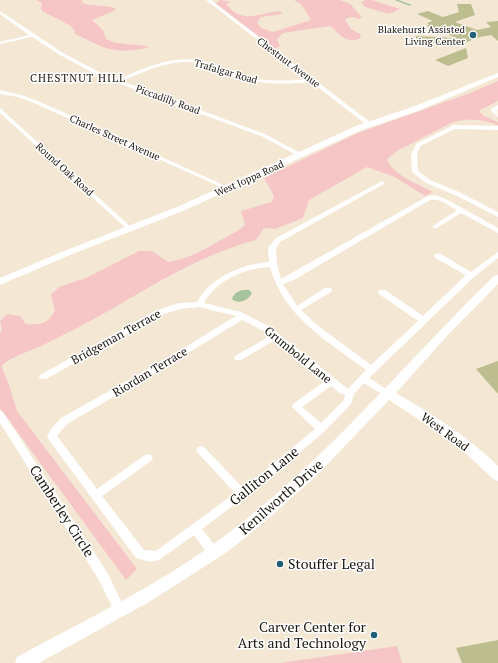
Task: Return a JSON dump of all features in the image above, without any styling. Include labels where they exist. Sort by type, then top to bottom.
[{"type":"street","name":"Chestnut Avenue","points":[[208,0],[369,124]]},
{"type":"street","name":"Piccadilly Road","points":[[0,12],[73,62],[101,75],[263,135],[300,155]]},
{"type":"street","points":[[0,43],[33,35]]},
{"type":"street","name":"Trafalgar Road","points":[[118,81],[148,69],[186,61],[204,63],[228,74],[249,79],[276,82],[312,80]]},
{"type":"street","name":"West Joppa Road","points":[[0,282],[227,188],[369,124],[415,109],[498,74]]},
{"type":"street","name":"Charles Street Avenue","points":[[0,92],[19,96],[36,102],[227,188]]},
{"type":"street","points":[[498,107],[494,109],[498,115]]},
{"type":"street","name":"Round Oak Road","points":[[0,110],[130,228]]},
{"type":"street","points":[[498,128],[449,128],[418,145],[415,149],[415,172],[428,182],[452,191],[498,215]]},
{"type":"street","points":[[371,370],[314,327],[287,300],[279,284],[273,264],[272,248],[278,240],[382,183]]},
{"type":"street","points":[[279,284],[428,198],[440,199],[498,231]]},
{"type":"street","points":[[435,227],[461,210]]},
{"type":"street","points":[[438,256],[471,275]]},
{"type":"street","name":"Galliton Lane","points":[[96,494],[140,554],[149,558],[159,555],[242,494],[321,429],[348,402],[350,393],[371,370],[471,275],[497,256]]},
{"type":"street","points":[[199,304],[202,296],[207,291],[237,272],[253,266],[273,264]]},
{"type":"street","name":"Kenilworth Drive","points":[[23,663],[154,591],[214,552],[261,516],[323,462],[462,313],[498,278]]},
{"type":"street","points":[[296,310],[328,290]]},
{"type":"street","points":[[382,292],[424,321]]},
{"type":"street","name":"Grumbold Lane","points":[[199,304],[242,316],[260,324],[331,382],[343,391],[350,393]]},
{"type":"street","name":"Bridgeman Terrace","points":[[43,377],[158,313],[180,306],[199,304]]},
{"type":"street","name":"Riordan Terrace","points":[[96,494],[52,437],[58,427],[64,421],[135,381],[242,316]]},
{"type":"street","points":[[238,358],[276,336]]},
{"type":"street","points":[[364,379],[388,394]]},
{"type":"street","points":[[321,429],[296,407],[331,382]]},
{"type":"street","name":"West Road","points":[[388,394],[448,432],[498,475]]},
{"type":"street","name":"Camberley Circle","points":[[0,415],[103,576],[119,609]]},
{"type":"street","points":[[201,450],[242,494]]},
{"type":"street","points":[[96,494],[148,458]]},
{"type":"street","points":[[195,528],[214,552]]},
{"type":"shaded area","points":[[36,0],[82,0],[82,3],[112,7],[116,9],[92,20],[103,30],[106,39],[122,44],[150,47],[134,50],[122,50],[106,48],[98,45],[75,34],[75,31],[71,26],[42,11],[42,3]]},
{"type":"shaded area","points":[[220,0],[231,2],[226,4],[232,10],[245,16],[280,11],[282,14],[261,17],[257,23],[261,28],[273,32],[311,20],[301,4],[294,0],[340,0],[350,4],[362,17],[358,19],[354,17],[347,18],[345,20],[351,29],[360,34],[361,38],[352,40],[344,38],[331,26],[283,33],[277,39],[280,46],[275,49],[215,4]]},
{"type":"shaded area","points":[[372,0],[400,9],[389,14],[365,7],[361,2]]},
{"type":"shaded area","points":[[498,81],[498,101],[480,110],[480,112],[484,116],[498,122],[498,125],[486,121],[469,119],[451,123],[397,151],[387,159],[394,170],[433,192],[425,196],[395,177],[367,167],[309,200],[303,218],[275,229],[264,228],[256,240],[209,256],[165,278],[79,327],[15,357],[1,366],[8,382],[17,411],[137,569],[126,580],[0,408],[0,333],[2,330],[0,321],[8,314],[20,316],[26,324],[44,323],[50,318],[55,310],[51,294],[61,286],[86,278],[139,251],[152,251],[168,262],[195,254],[239,230],[245,225],[241,211],[272,202],[274,196],[264,178],[358,133],[470,93]]},
{"type":"shaded area","points":[[244,290],[249,290],[252,293],[246,300],[237,302],[232,299],[235,294]]},
{"type":"shaded area","points":[[397,646],[402,663],[280,663]]},
{"type":"building","name":"Blakehurst Assisted Living Center","points":[[457,4],[471,4],[475,15],[455,22],[477,30],[491,27],[486,22],[498,21],[498,41],[491,35],[480,37],[464,43],[465,45],[416,42],[416,36],[457,38],[427,26],[429,24],[427,23],[433,21],[417,14],[428,11],[443,17],[459,12]]},
{"type":"building","points":[[466,48],[468,58],[448,66],[435,60]]},
{"type":"building","points":[[498,361],[498,394],[476,369]]},
{"type":"building","points":[[498,640],[498,663],[462,663],[456,648]]},
{"type":"waterway","points":[[396,0],[410,5]]},
{"type":"place","name":"Blakehurst Assisted Living Center","points":[[473,35]]},
{"type":"place","name":"Stouffer Legal","points":[[280,564]]},
{"type":"place","name":"Carver Center for Arts and Technology","points":[[374,635]]},
{"type":"district","name":"CHESTNUT HILL","points":[[78,78]]}]
